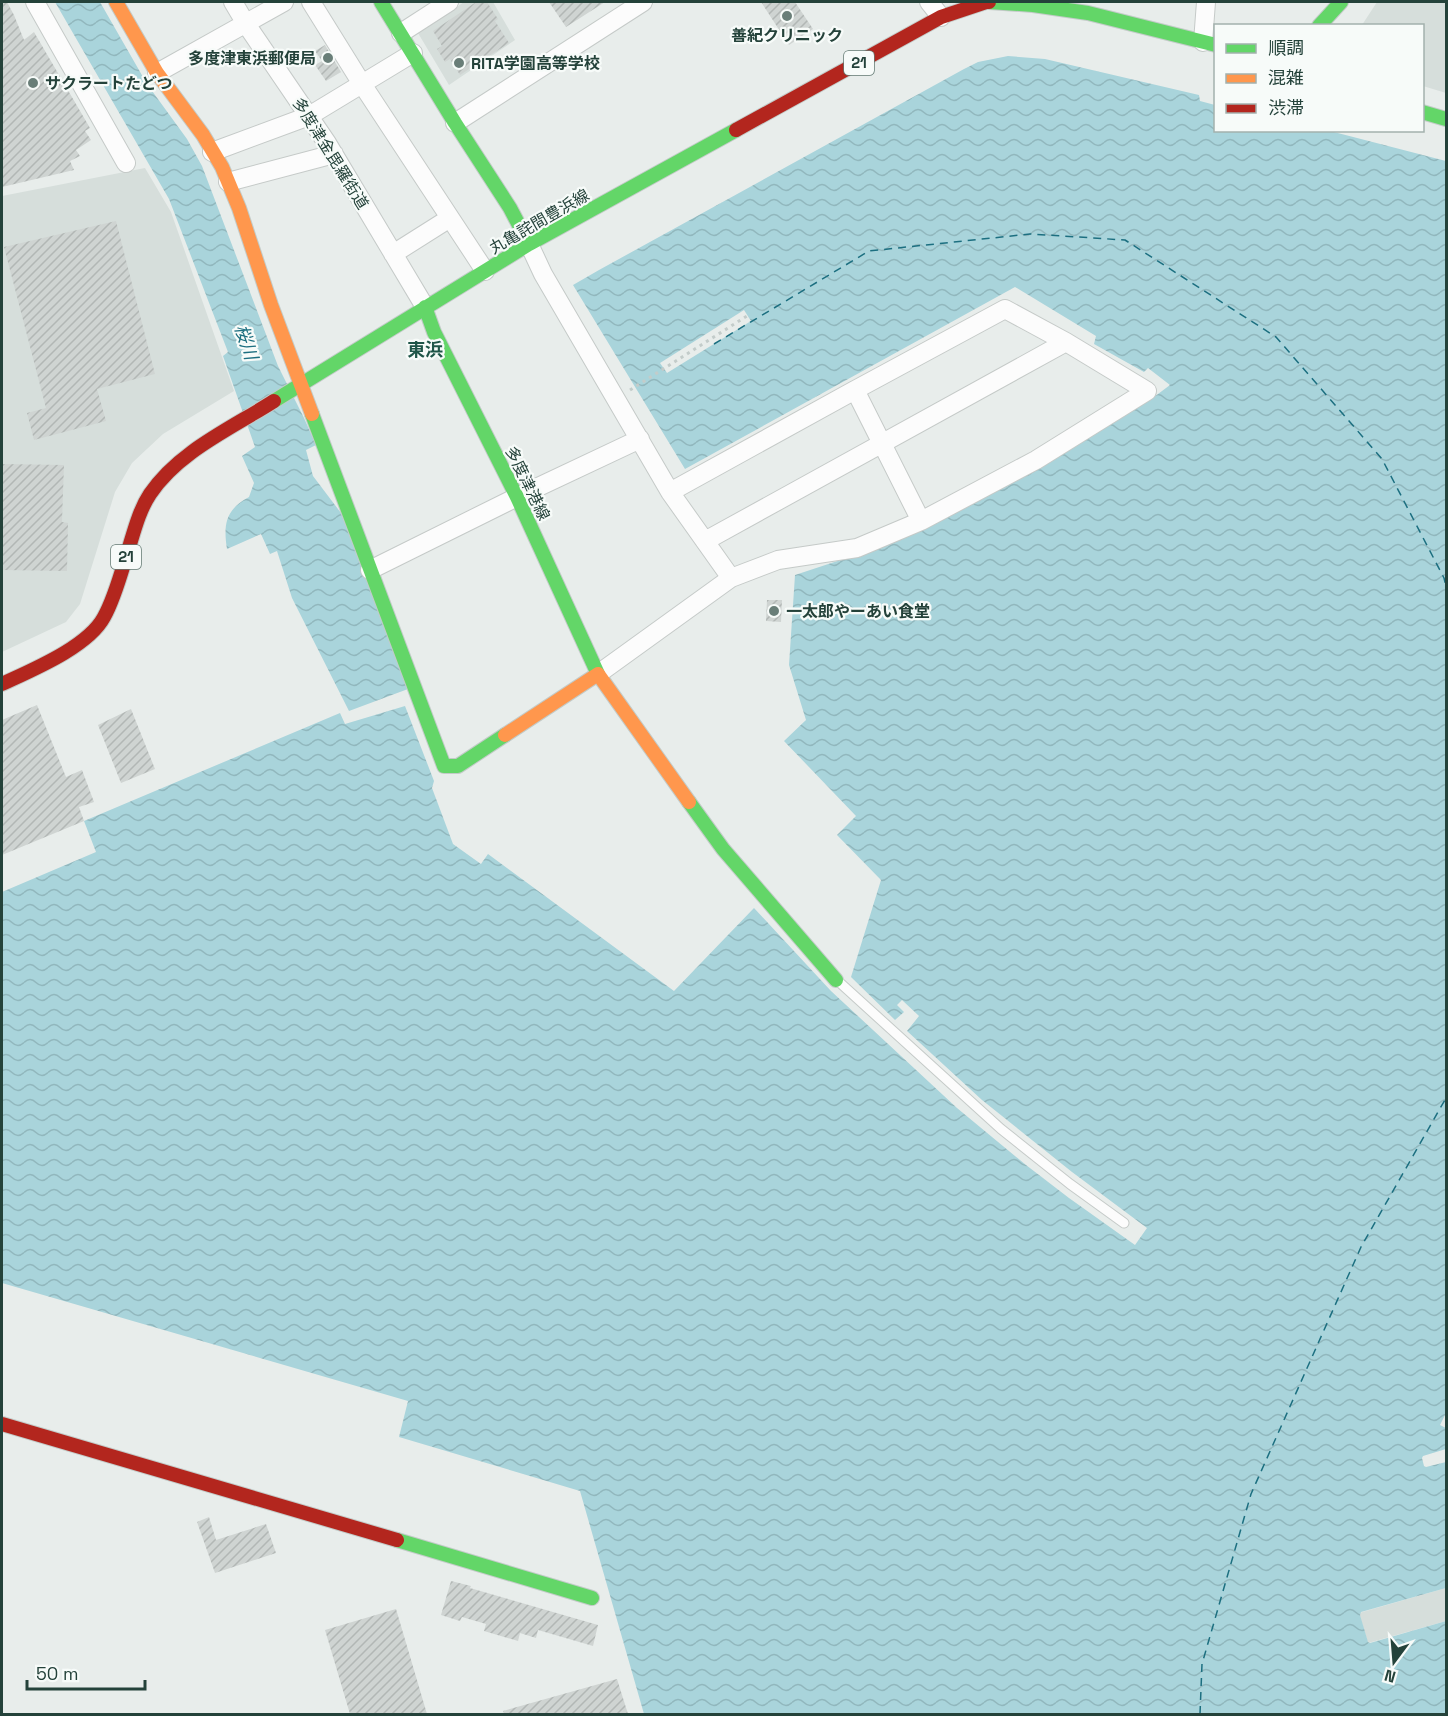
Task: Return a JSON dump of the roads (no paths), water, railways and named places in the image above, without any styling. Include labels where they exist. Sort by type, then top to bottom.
[{"type":"main road","points":[[116,2],[157,73],[203,135],[222,166],[271,305],[444,766],[458,766],[598,674]]},
{"type":"main road","points":[[381,2],[510,208],[529,244]]},
{"type":"main road","name":"丸亀詫間豊浜線","points":[[2,684],[40,666],[84,640],[103,619],[118,582],[141,510],[166,474],[197,449],[529,244],[941,17],[986,2],[1033,5],[1088,13],[1209,43]]},
{"type":"main road","points":[[1321,24],[1341,2]]},
{"type":"main road","points":[[1424,113],[1446,119]]},
{"type":"main road","name":"多度津港線","points":[[425,307],[434,332],[517,497],[598,674],[723,849],[836,980]]},
{"type":"main road","points":[[2,1424],[592,1598]]},
{"type":"street","points":[[34,2],[126,163]]},
{"type":"street","name":"多度津金毘羅街道","points":[[233,2],[333,154],[425,307]]},
{"type":"street","points":[[157,73],[284,2]]},
{"type":"street","points":[[311,2],[485,271]]},
{"type":"street","points":[[401,33],[449,2]]},
{"type":"street","points":[[455,123],[643,2]]},
{"type":"street","points":[[929,2],[941,17]]},
{"type":"street","points":[[1206,2],[1209,43]]},
{"type":"street","points":[[212,152],[309,116],[413,53]]},
{"type":"street","points":[[228,182],[333,154]]},
{"type":"street","points":[[393,254],[450,218]]},
{"type":"street","points":[[529,244],[543,274],[670,492],[731,578]]},
{"type":"street","points":[[598,674],[731,578],[778,560],[857,548],[921,521],[1036,460],[1147,391],[1066,342],[1005,309],[670,492]]},
{"type":"street","points":[[705,541],[1066,342]]},
{"type":"street","points":[[855,390],[921,521]]},
{"type":"street","points":[[370,570],[640,439]]},
{"type":"lane","points":[[836,980],[1001,1129],[1070,1184],[1124,1223]]},
{"type":"water","name":"桜川","points":[[55,2],[100,2],[147,84],[187,139],[202,166],[278,366],[316,445],[306,450],[313,476],[341,513],[408,689],[349,711],[292,598],[277,551],[270,554],[261,534],[227,549],[228,518],[235,507],[249,497],[254,483],[242,456],[255,447],[223,356],[228,352],[169,199]]},
{"type":"water","points":[[1008,56],[1045,59],[1199,95],[1200,101],[1214,105],[1214,132],[1334,132],[1446,161],[1446,1413],[1440,1425],[1446,1428],[1446,1449],[1422,1458],[1426,1467],[1446,1462],[1446,1588],[1361,1612],[1360,1615],[1370,1643],[1446,1621],[1446,1714],[644,1714],[580,1491],[399,1437],[408,1401],[2,1283],[2,892],[96,852],[84,821],[340,713],[345,724],[405,706],[434,781],[432,788],[453,844],[481,864],[488,854],[674,991],[754,908],[831,991],[957,1108],[1026,1165],[1135,1245],[1147,1228],[982,1100],[907,1031],[919,1016],[902,1000],[897,1005],[904,1012],[895,1020],[851,977],[881,880],[837,835],[856,816],[784,741],[806,720],[789,665],[795,575],[883,546],[1146,399],[1150,400],[1170,385],[1148,368],[1144,372],[1094,344],[1096,336],[1015,287],[685,469],[573,285],[978,62]]},
{"type":"place","name":"善紀クリニック","points":[[787,16]]},
{"type":"place","name":"多度津東浜郵便局","points":[[328,58]]},
{"type":"place","name":"RITA学園高等学校","points":[[459,63]]},
{"type":"place","name":"サクラートたどつ","points":[[33,83]]},
{"type":"place","name":"一太郎やーあい食堂","points":[[774,611]]},
{"type":"district","name":"東浜","points":[[425,350]]}]
